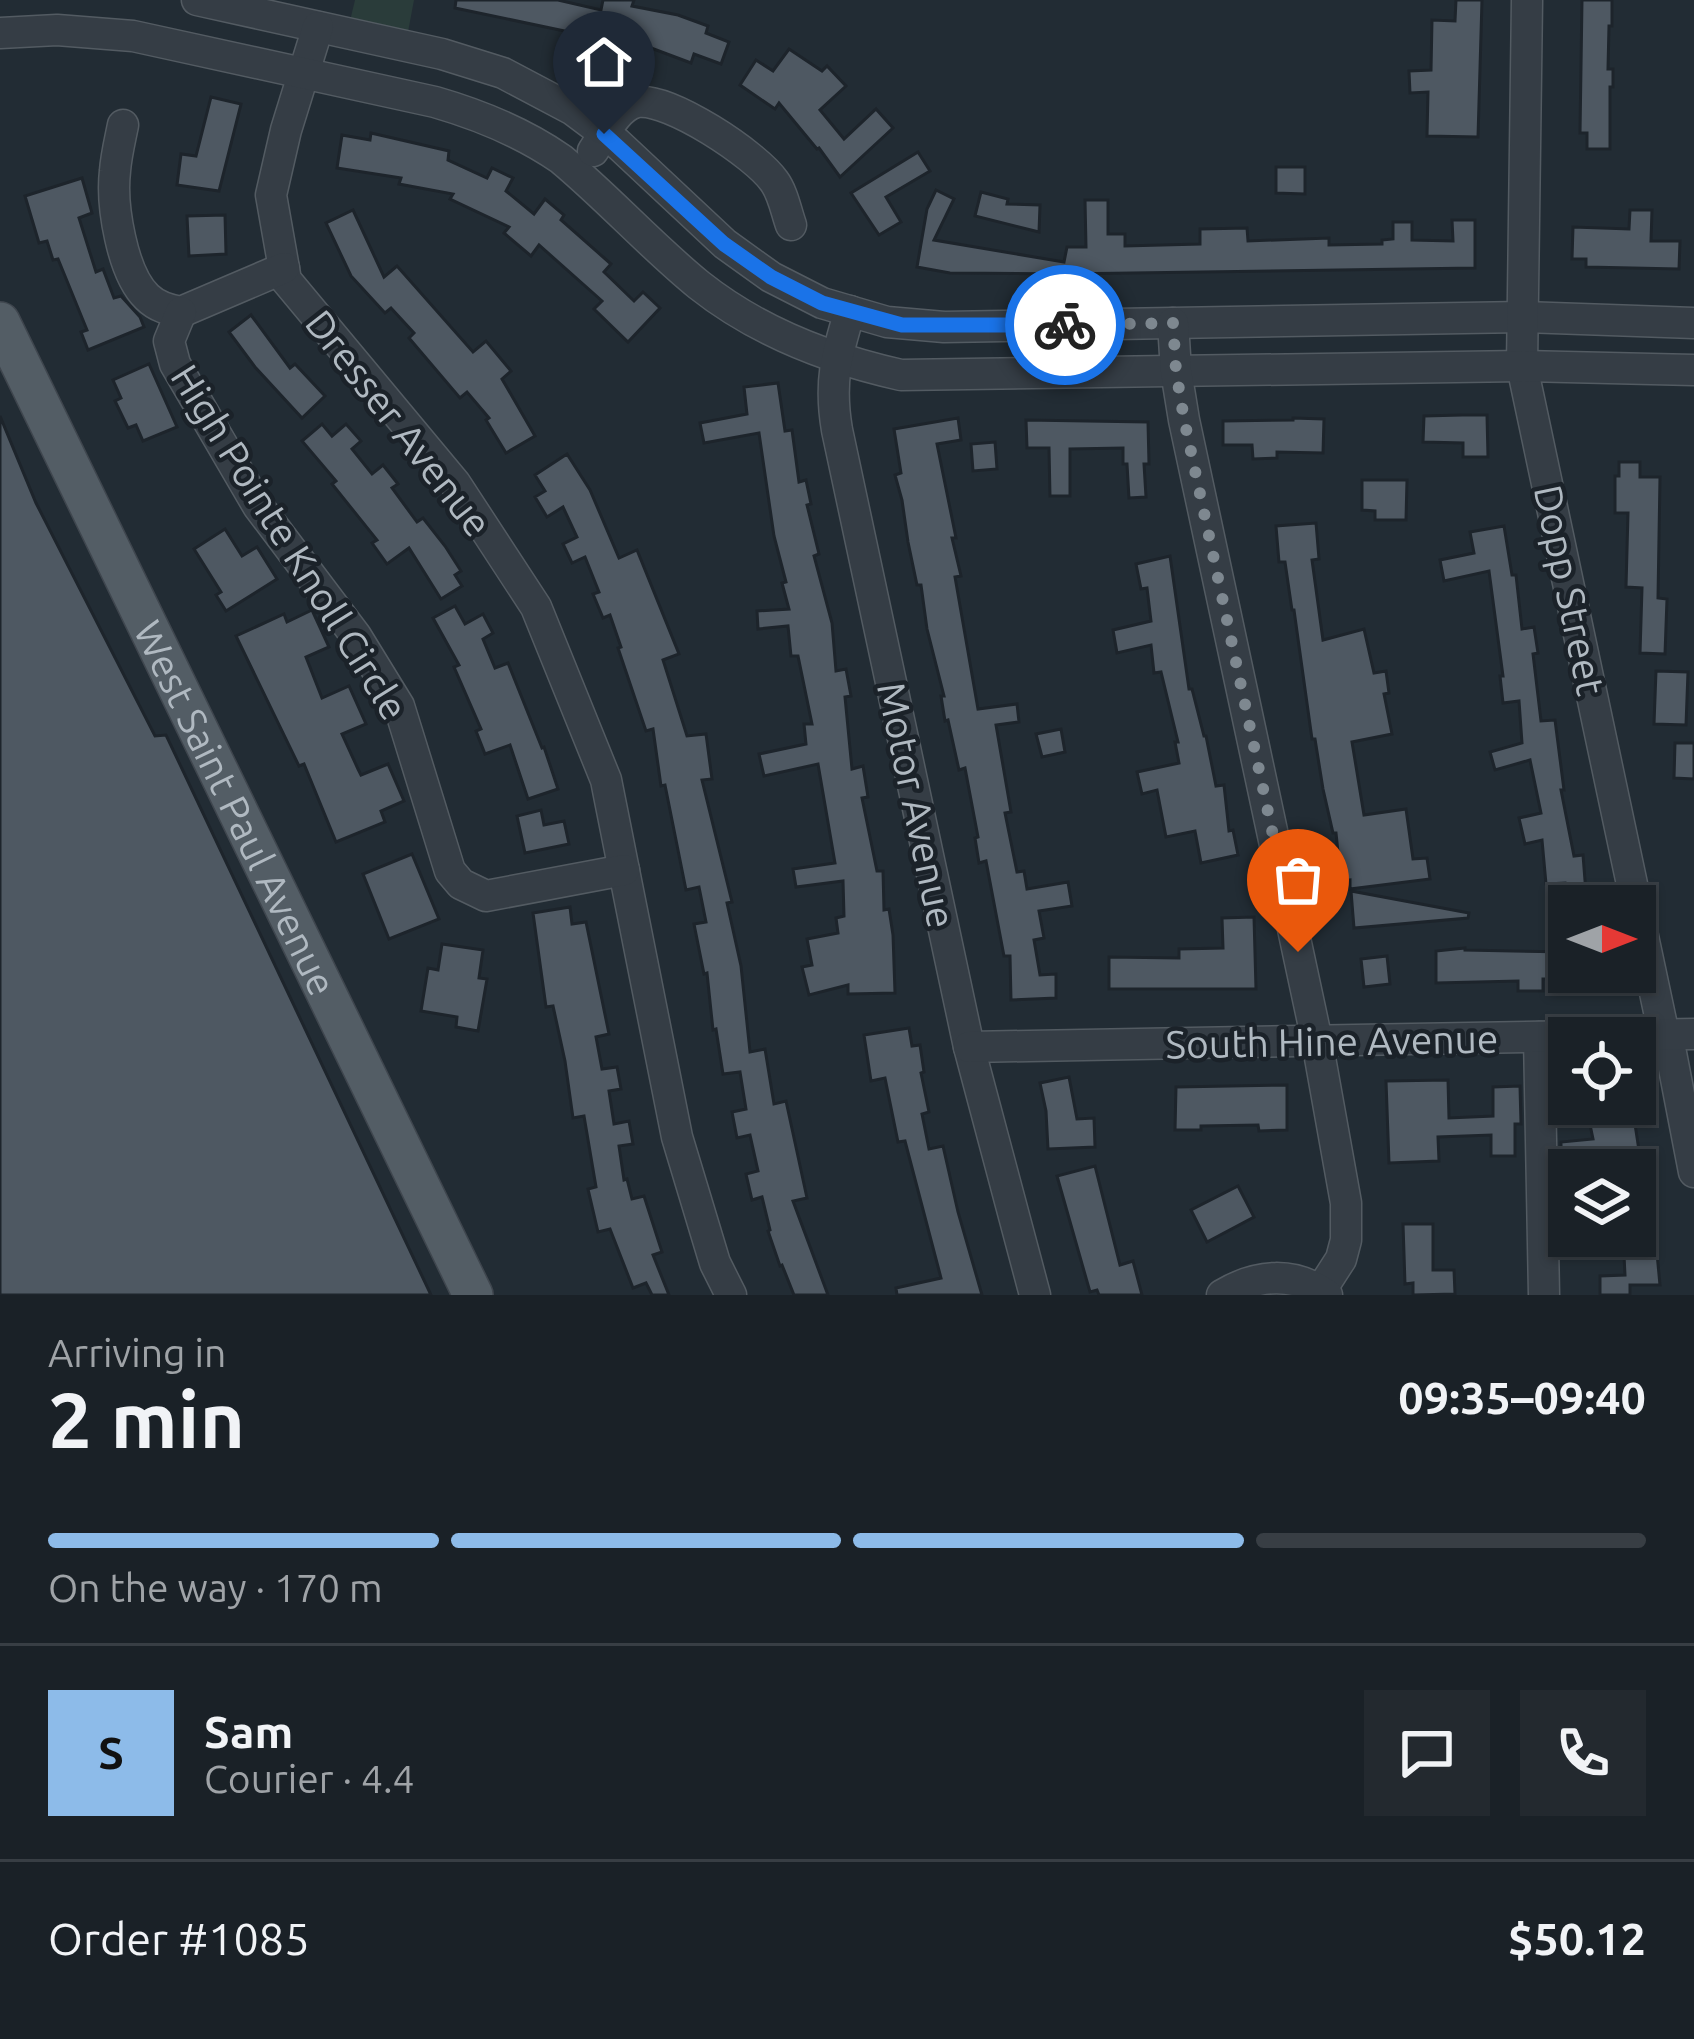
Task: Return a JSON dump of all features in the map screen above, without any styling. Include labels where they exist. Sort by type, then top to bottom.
[{"type":"main road","name":"West Saint Paul Avenue","points":[[0,322],[473,1295]]},
{"type":"street","points":[[197,0],[442,54],[503,73],[551,96],[604,134],[746,261],[822,303],[902,325],[1523,317],[1694,323]]},
{"type":"street","name":"Dopp Street","points":[[1527,0],[1522,366],[1679,1034],[1671,1054],[1694,1172]]},
{"type":"street","points":[[19,21],[133,36],[475,113],[542,146],[698,284],[762,327],[836,358],[901,375],[1522,366],[1694,370]]},
{"type":"street","name":"Dresser Avenue","points":[[317,27],[271,195],[286,280],[455,483],[536,608],[606,780],[677,1137],[715,1263],[731,1295]]},
{"type":"street","points":[[579,174],[621,111],[635,103],[661,106],[721,136],[763,167],[778,185],[791,225]]},
{"type":"street","name":"High Pointe Knoll Circle","points":[[123,124],[114,175],[115,214],[129,265],[144,295],[157,305],[181,312],[284,268]]},
{"type":"street","name":"Motor Avenue","points":[[850,311],[836,358],[832,399],[837,430],[969,1047],[1035,1295]]},
{"type":"street","name":"High Pointe Knoll Circle","points":[[181,312],[170,341],[175,364],[258,506],[356,636],[399,706],[450,871],[461,884],[486,896],[624,870]]},
{"type":"street","points":[[1173,323],[1189,442],[1317,1041],[1346,1203],[1346,1240],[1324,1293],[1279,1276],[1243,1283],[1222,1295]]},
{"type":"street","name":"South Hine Avenue","points":[[969,1047],[1679,1034]]},
{"type":"street","points":[[1539,1037],[1544,1295]]},
{"type":"shaded area","points":[[355,0],[414,0],[408,32],[350,21]]},
{"type":"building","points":[[456,0],[558,0],[601,10],[603,0],[634,0],[632,6],[708,26],[706,33],[729,42],[721,64],[694,54],[691,63],[643,45],[613,41],[614,32],[577,24],[574,33],[455,8]]},
{"type":"building","points":[[1456,0],[1482,0],[1478,137],[1427,136],[1428,92],[1410,93],[1409,71],[1431,70],[1432,20],[1455,21]]},
{"type":"building","points":[[1582,0],[1612,0],[1610,149],[1587,149],[1587,133],[1580,133]]},
{"type":"building","points":[[789,49],[822,71],[827,66],[846,86],[820,110],[844,139],[876,109],[893,128],[840,177],[779,103],[775,109],[740,85],[756,60],[773,71]]},
{"type":"building","points":[[211,97],[241,104],[219,191],[177,185],[181,154],[196,156]]},
{"type":"building","points":[[371,133],[449,151],[448,160],[487,178],[492,168],[513,178],[506,191],[534,214],[545,199],[564,215],[561,220],[611,264],[604,272],[634,301],[643,292],[660,308],[628,342],[594,309],[602,301],[539,245],[531,256],[504,233],[509,227],[450,199],[453,194],[399,184],[401,178],[337,168],[342,135],[370,140]]},
{"type":"building","points":[[918,152],[930,171],[886,197],[901,222],[879,235],[851,193]]},
{"type":"building","points":[[1276,167],[1305,167],[1305,194],[1276,193]]},
{"type":"building","points":[[82,178],[92,213],[79,218],[96,272],[103,269],[114,298],[121,296],[144,327],[88,350],[81,332],[87,330],[58,259],[53,260],[47,241],[39,243],[25,196]]},
{"type":"building","points":[[936,190],[954,199],[934,240],[1064,262],[1067,247],[1086,247],[1085,200],[1108,200],[1108,234],[1125,234],[1125,246],[1200,244],[1200,229],[1247,228],[1248,241],[1329,238],[1329,245],[1382,244],[1382,240],[1393,239],[1393,222],[1412,222],[1412,240],[1453,241],[1452,220],[1475,220],[1475,268],[950,273],[917,267],[927,209]]},
{"type":"building","points":[[981,192],[1008,199],[1007,204],[1040,205],[1039,232],[975,216]]},
{"type":"building","points":[[353,210],[384,277],[397,266],[473,352],[486,341],[511,371],[502,379],[535,436],[506,453],[489,418],[467,392],[460,398],[409,338],[414,333],[391,308],[385,313],[351,276],[326,223]]},
{"type":"building","points":[[1630,210],[1652,210],[1651,241],[1680,241],[1679,269],[1586,267],[1586,259],[1572,259],[1573,227],[1629,229]]},
{"type":"building","points":[[225,215],[226,254],[189,256],[187,216]]},
{"type":"building","points":[[251,315],[290,368],[295,364],[325,396],[302,418],[229,332]]},
{"type":"building","points":[[149,364],[177,427],[143,441],[136,425],[128,428],[115,401],[121,398],[113,380]]},
{"type":"building","points":[[778,383],[785,431],[792,430],[799,482],[806,480],[811,504],[807,505],[819,554],[814,556],[832,623],[836,671],[846,669],[852,769],[863,766],[868,797],[862,798],[877,871],[883,871],[884,910],[889,909],[893,935],[895,993],[848,994],[848,985],[809,995],[802,967],[812,965],[807,939],[838,933],[836,918],[844,916],[843,881],[796,887],[793,869],[835,863],[818,764],[764,776],[759,754],[806,744],[804,724],[812,724],[798,656],[791,656],[788,626],[758,629],[757,611],[789,609],[759,433],[704,443],[700,423],[747,414],[744,387]]},
{"type":"building","points":[[1487,415],[1488,457],[1463,457],[1463,443],[1423,442],[1424,416]]},
{"type":"building","points":[[0,416],[36,503],[155,736],[166,735],[431,1295],[0,1295]]},
{"type":"building","points":[[958,418],[961,440],[937,444],[956,538],[952,538],[961,576],[955,577],[978,709],[1017,704],[1019,722],[996,725],[1017,872],[1024,871],[1027,889],[1068,882],[1072,906],[1039,911],[1044,938],[1034,940],[1040,975],[1056,974],[1056,998],[1011,1000],[1010,956],[1004,956],[986,861],[979,863],[965,768],[959,770],[945,721],[944,696],[895,475],[901,473],[894,429]]},
{"type":"building","points":[[1324,419],[1323,453],[1277,452],[1277,458],[1253,459],[1252,445],[1223,445],[1223,421]]},
{"type":"building","points":[[1026,420],[1148,422],[1146,497],[1129,498],[1123,448],[1070,449],[1070,496],[1050,496],[1049,448],[1027,448]]},
{"type":"building","points":[[322,424],[332,436],[346,424],[361,441],[352,449],[372,474],[383,465],[398,484],[392,488],[417,522],[423,518],[445,546],[461,571],[455,575],[462,586],[441,599],[409,548],[387,564],[372,543],[377,540],[302,441]]},
{"type":"building","points":[[995,442],[997,469],[973,471],[971,444]]},
{"type":"building","points":[[567,454],[590,490],[619,558],[637,550],[679,654],[663,660],[687,736],[706,734],[712,779],[702,780],[732,902],[727,903],[741,966],[750,1052],[765,1049],[774,1104],[786,1101],[807,1198],[793,1201],[828,1295],[794,1295],[768,1231],[762,1197],[752,1200],[746,1174],[758,1171],[750,1135],[737,1138],[732,1112],[746,1109],[740,1072],[723,1074],[694,924],[706,922],[699,887],[686,890],[665,785],[661,786],[653,729],[646,731],[610,615],[603,618],[593,594],[599,592],[585,557],[572,563],[563,544],[577,537],[563,507],[547,517],[535,497],[545,491],[535,475]]},
{"type":"building","points":[[1619,462],[1640,462],[1640,477],[1660,477],[1658,598],[1667,599],[1665,654],[1640,653],[1642,588],[1626,587],[1628,513],[1615,513]]},
{"type":"building","points":[[1362,480],[1407,480],[1406,520],[1375,520],[1375,511],[1362,510]]},
{"type":"building","points":[[1316,523],[1319,559],[1312,560],[1323,640],[1364,629],[1374,673],[1386,671],[1389,693],[1384,694],[1392,734],[1352,742],[1364,815],[1406,809],[1413,859],[1427,858],[1430,879],[1350,889],[1350,880],[1341,881],[1336,833],[1312,739],[1294,610],[1285,562],[1279,562],[1276,526]]},
{"type":"building","points":[[1504,526],[1522,629],[1534,627],[1541,721],[1555,720],[1561,790],[1574,856],[1583,855],[1585,885],[1546,884],[1542,840],[1525,844],[1519,818],[1541,813],[1530,760],[1495,770],[1490,752],[1522,743],[1519,701],[1503,703],[1489,571],[1444,581],[1440,560],[1474,553],[1470,532]]},
{"type":"building","points":[[225,529],[242,556],[257,547],[277,579],[226,611],[216,595],[221,592],[194,549]]},
{"type":"building","points":[[1170,556],[1189,689],[1206,736],[1216,786],[1224,785],[1229,831],[1233,830],[1238,855],[1201,863],[1195,831],[1166,837],[1157,790],[1142,794],[1137,772],[1179,763],[1178,742],[1161,672],[1154,673],[1151,645],[1117,653],[1113,630],[1151,621],[1147,588],[1141,589],[1136,564]]},
{"type":"building","points":[[455,606],[465,624],[483,614],[493,633],[483,639],[495,668],[508,663],[558,789],[528,799],[510,745],[485,754],[476,731],[481,729],[454,667],[459,665],[433,618]]},
{"type":"building","points":[[312,610],[329,647],[306,657],[322,698],[349,686],[366,724],[342,734],[358,769],[361,775],[388,764],[404,801],[381,811],[385,822],[336,842],[304,764],[299,766],[236,636],[284,614],[287,622]]},
{"type":"building","points":[[1656,671],[1688,672],[1686,725],[1654,724]]},
{"type":"building","points":[[1061,729],[1065,752],[1042,757],[1036,734]]},
{"type":"building","points":[[1675,743],[1694,743],[1694,779],[1674,778]]},
{"type":"building","points":[[541,810],[544,825],[564,821],[569,844],[525,853],[517,816]]},
{"type":"building","points":[[412,854],[439,919],[389,939],[363,874]]},
{"type":"building","points":[[1351,891],[1469,913],[1468,918],[1354,928]]},
{"type":"building","points":[[570,907],[572,924],[586,922],[609,1034],[596,1037],[602,1069],[617,1067],[621,1089],[609,1091],[614,1124],[629,1121],[633,1144],[619,1146],[624,1180],[632,1199],[644,1196],[662,1252],[653,1255],[669,1295],[652,1295],[646,1283],[633,1288],[610,1229],[598,1232],[588,1189],[596,1187],[584,1116],[573,1118],[553,1006],[546,1007],[533,913]]},
{"type":"building","points":[[1254,917],[1256,989],[1109,989],[1109,957],[1179,958],[1179,949],[1223,948],[1222,918]]},
{"type":"building","points":[[442,944],[483,950],[479,978],[487,979],[478,1031],[456,1027],[457,1017],[421,1011],[428,968],[438,970]]},
{"type":"building","points":[[1436,951],[1548,952],[1548,979],[1543,979],[1543,991],[1518,991],[1518,981],[1436,983]]},
{"type":"building","points":[[1387,956],[1390,984],[1364,987],[1361,959]]},
{"type":"building","points":[[909,1028],[912,1046],[920,1045],[929,1112],[922,1114],[929,1149],[943,1146],[982,1295],[897,1295],[896,1288],[941,1278],[905,1141],[898,1142],[885,1078],[871,1081],[864,1035]]},
{"type":"building","points":[[1069,1077],[1077,1119],[1094,1118],[1095,1147],[1048,1149],[1040,1083]]},
{"type":"building","points":[[1448,1080],[1449,1118],[1493,1116],[1493,1087],[1520,1086],[1521,1124],[1515,1124],[1515,1156],[1491,1156],[1491,1135],[1438,1137],[1439,1161],[1389,1163],[1386,1081]]},
{"type":"building","points":[[1287,1085],[1287,1130],[1259,1131],[1258,1125],[1175,1130],[1176,1087]]},
{"type":"building","points":[[1590,1125],[1635,1125],[1639,1149],[1561,1149],[1561,1142],[1593,1139]]},
{"type":"building","points":[[1095,1166],[1120,1265],[1133,1261],[1142,1295],[1090,1292],[1057,1176]]},
{"type":"building","points":[[1238,1186],[1254,1217],[1207,1242],[1191,1210]]},
{"type":"building","points":[[1403,1224],[1433,1224],[1433,1270],[1454,1270],[1455,1294],[1413,1295],[1413,1283],[1405,1284]]},
{"type":"building","points":[[1656,1243],[1660,1285],[1630,1285],[1630,1295],[1600,1295],[1600,1276],[1625,1275],[1624,1257],[1656,1257]]},
{"type":"way so far","points":[[1065,325],[1173,323],[1184,419],[1298,952]]},
{"type":"route","points":[[604,134],[724,244],[771,277],[822,303],[902,325],[1065,325]]}]
